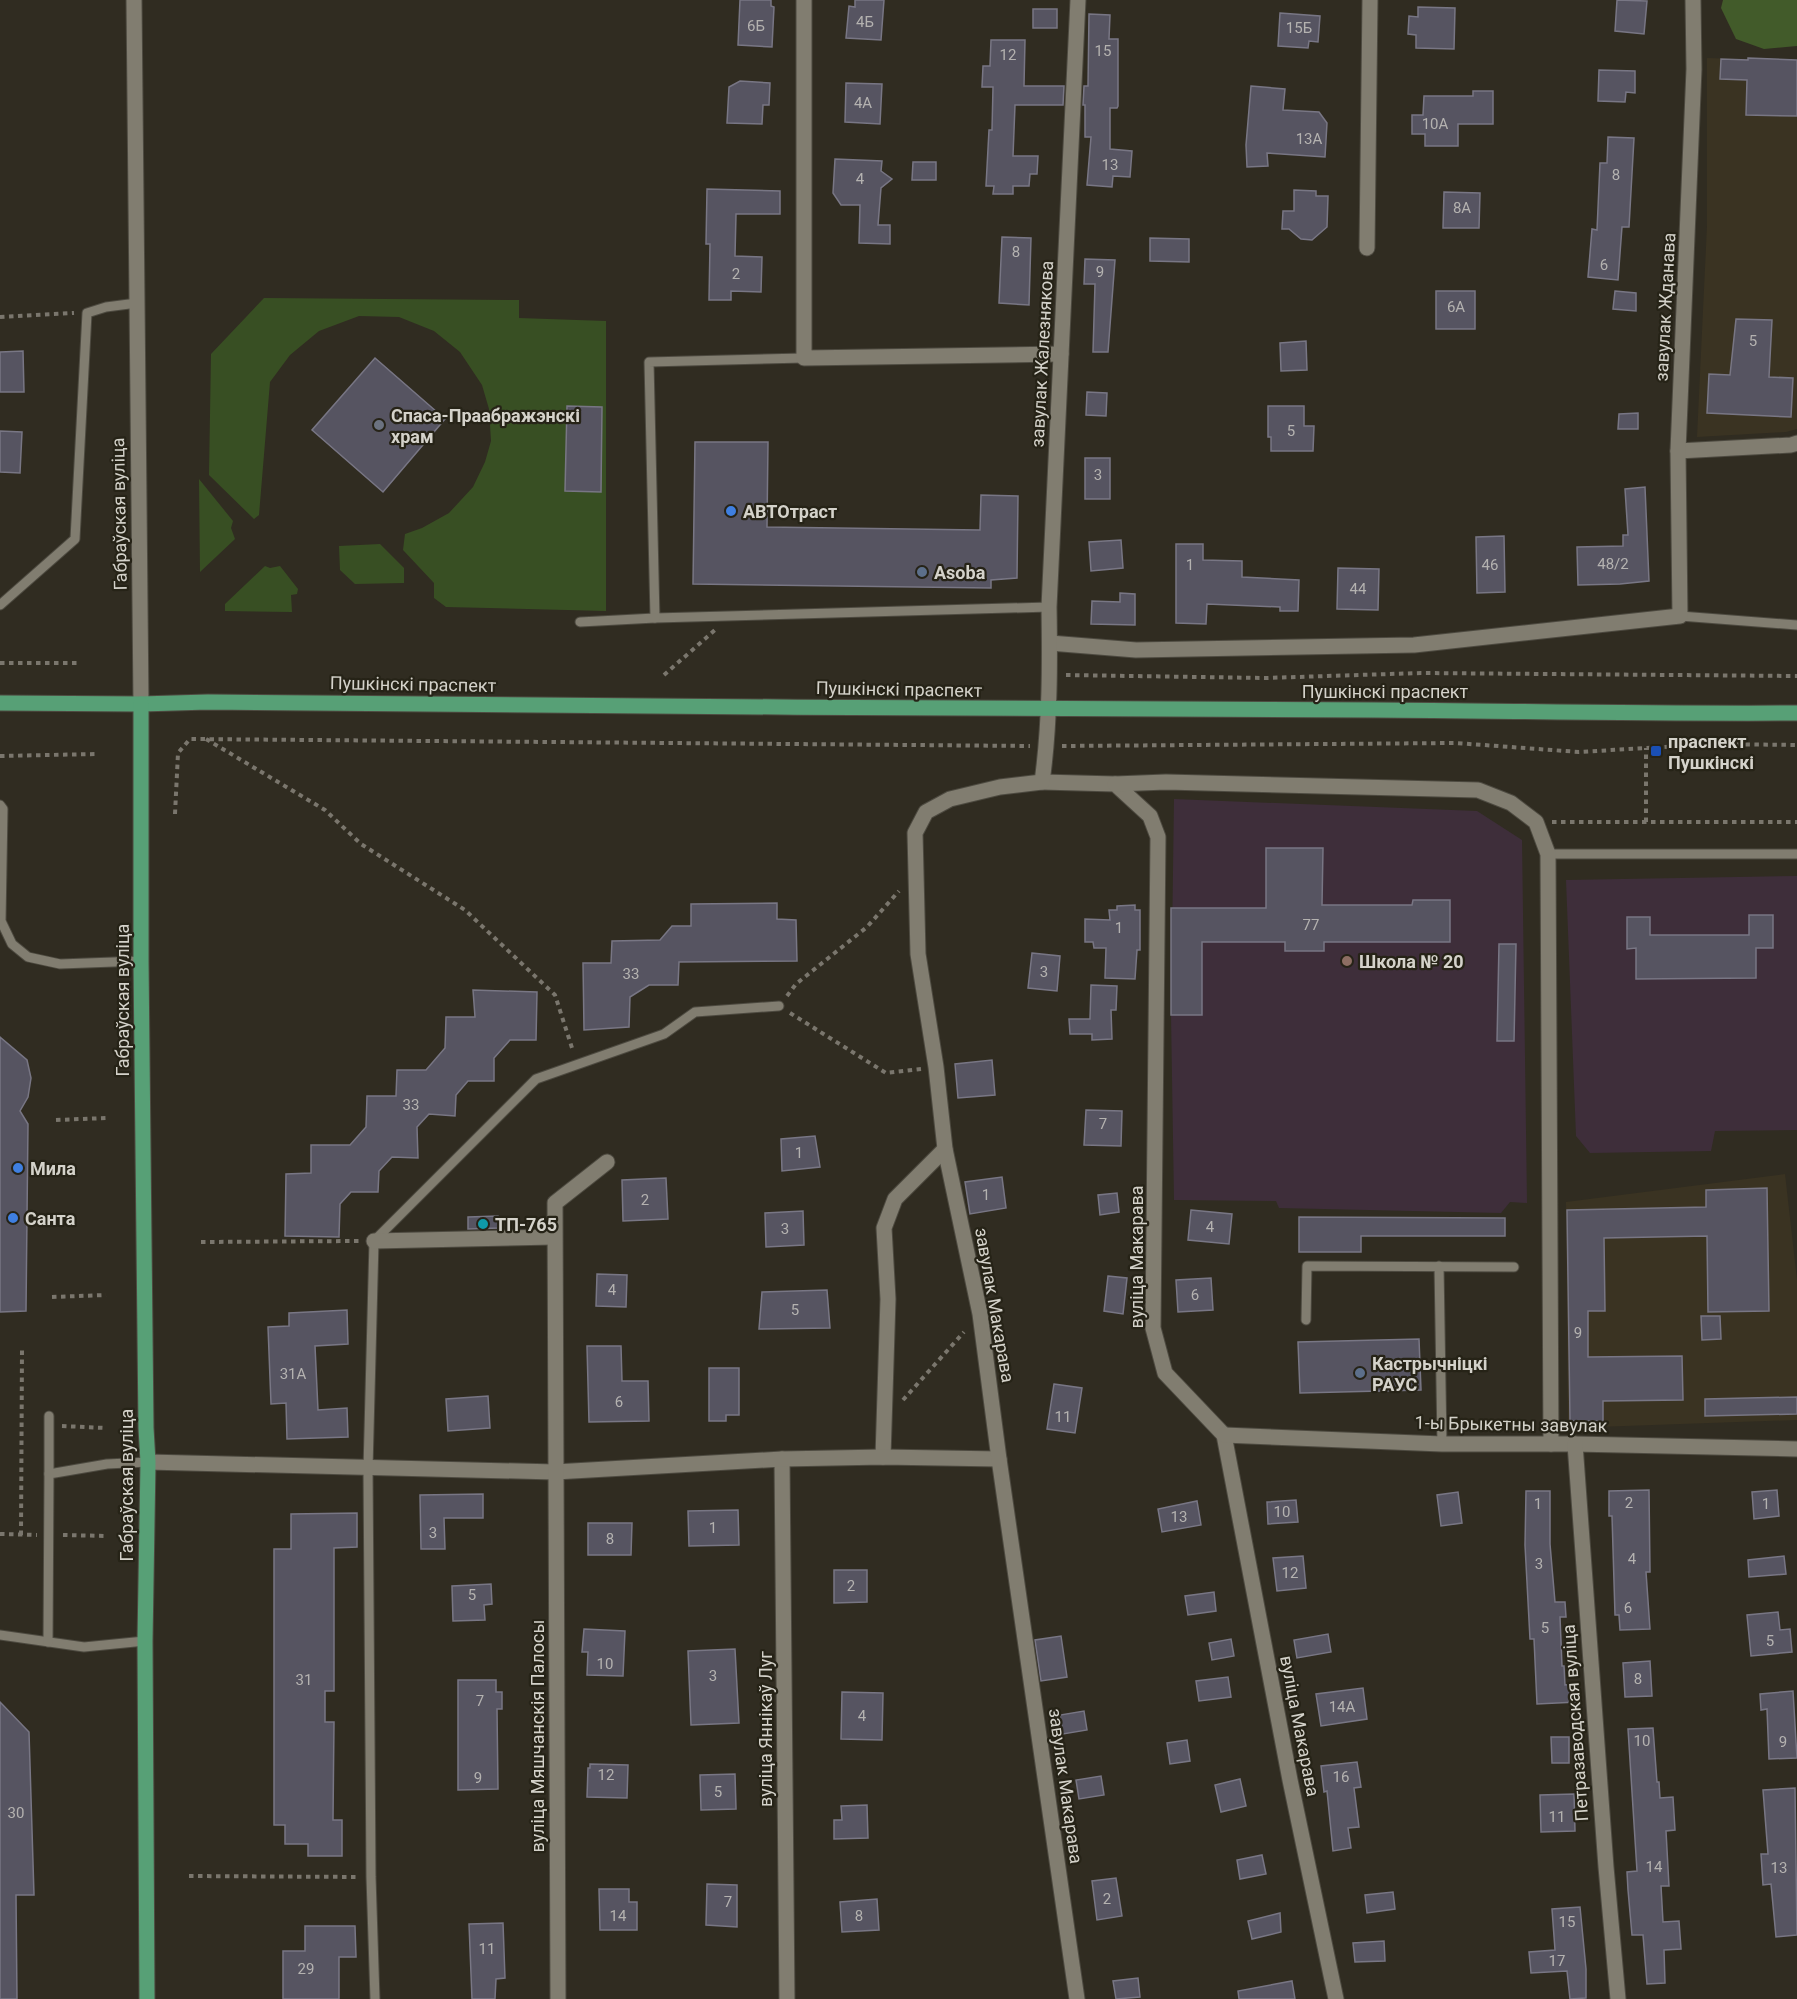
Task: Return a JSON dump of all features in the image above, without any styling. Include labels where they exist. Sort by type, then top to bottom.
[{"type":"main road","name":"Пушкінскі праспект","points":[[0,703],[232,702],[1048,710],[1797,713]]},
{"type":"main road","name":"Габраўская вуліца","points":[[141,704],[141,961],[148,1462],[145,1641],[147,1999]]},
{"type":"street","name":"Габраўская вуліца","points":[[134,0],[141,704]]},
{"type":"street","points":[[804,0],[804,358],[1061,354]]},
{"type":"street","name":"завулак Жалезнякова","points":[[1048,710],[1049,607],[1078,0]]},
{"type":"street","points":[[1367,248],[1370,0]]},
{"type":"street","name":"завулак Жданава","points":[[1680,616],[1678,452],[1693,105],[1693,0]]},
{"type":"street","points":[[1678,452],[1791,446],[1797,443]]},
{"type":"street","points":[[1050,644],[1136,650],[1414,645],[1680,616]]},
{"type":"street","points":[[1048,710],[1047,746],[1042,782],[1114,784],[1166,782],[1478,790],[1511,803],[1536,822],[1548,854],[1551,1444]]},
{"type":"street","name":"завулак Макарава","points":[[1042,782],[1000,787],[950,799],[926,812],[915,833],[918,954],[936,1067],[945,1149],[980,1314],[1077,1999]]},
{"type":"street","name":"вуліца Макарава","points":[[1114,784],[1150,816],[1158,837],[1154,1328],[1165,1373],[1224,1435],[1290,1780],[1336,1999]]},
{"type":"street","points":[[884,1456],[888,1299],[884,1228],[896,1199],[945,1149]]},
{"type":"street","name":"вуліца Мяшчанскія Палосы","points":[[558,1999],[553,1238],[555,1203],[607,1162]]},
{"type":"street","points":[[374,1241],[553,1238]]},
{"type":"street","name":"1-ы Брыкетны завулак","points":[[1224,1435],[1442,1444],[1575,1444],[1797,1449]]},
{"type":"street","name":"Петразаводская вуліца","points":[[1575,1444],[1605,1867],[1618,1999]]},
{"type":"street","points":[[148,1462],[555,1472],[782,1459],[884,1456],[999,1459]]},
{"type":"street","name":"вуліца Яннікаў Луг","points":[[782,1459],[787,1999]]},
{"type":"lane","points":[[0,605],[75,538],[87,313],[106,307],[136,303]]},
{"type":"lane","points":[[655,618],[649,362],[804,358]]},
{"type":"lane","points":[[580,622],[1049,607]]},
{"type":"lane","points":[[1680,616],[1797,625]]},
{"type":"lane","points":[[0,805],[3,809],[1,921],[12,944],[28,957],[60,964],[141,961]]},
{"type":"lane","points":[[1548,854],[1797,854]]},
{"type":"lane","points":[[375,1999],[371,1877],[368,1469],[374,1241],[536,1079],[664,1034],[695,1012],[779,1006]]},
{"type":"lane","points":[[1306,1320],[1307,1266],[1514,1267]]},
{"type":"lane","points":[[1439,1266],[1442,1444]]},
{"type":"lane","points":[[48,1642],[49,1421]]},
{"type":"lane","points":[[49,1474],[107,1464],[148,1462]]},
{"type":"lane","points":[[0,1635],[84,1647],[145,1641]]},
{"type":"path","points":[[0,317],[87,313]]},
{"type":"path","points":[[664,675],[729,617]]},
{"type":"path","points":[[0,663],[77,663]]},
{"type":"path","points":[[1049,674],[1265,678],[1421,673],[1797,676]]},
{"type":"path","points":[[206,738],[325,810],[361,844],[465,910],[555,995],[578,1064]]},
{"type":"path","points":[[175,814],[178,753],[189,739],[206,738],[1047,746],[1456,743],[1579,752],[1713,744],[1797,745]]},
{"type":"path","points":[[1646,748],[1646,822]]},
{"type":"path","points":[[0,756],[96,754]]},
{"type":"path","points":[[1536,822],[1797,822]]},
{"type":"path","points":[[916,872],[867,927],[796,984],[779,1006],[886,1073],[936,1067]]},
{"type":"path","points":[[56,1120],[107,1118]]},
{"type":"path","points":[[201,1242],[374,1241]]},
{"type":"path","points":[[52,1296],[106,1295]]},
{"type":"path","points":[[884,1420],[980,1314]]},
{"type":"path","points":[[21,1535],[22,1350]]},
{"type":"path","points":[[49,1421],[106,1428]]},
{"type":"path","points":[[189,1876],[371,1877]]},
{"type":"shaded area","points":[[1707,58],[1797,61],[1797,429],[1786,432],[1697,437],[1707,226]]},
{"type":"shaded area","name":"Школа № 20","points":[[1174,799],[1477,811],[1522,840],[1527,1203],[1510,1202],[1501,1213],[1279,1208],[1276,1201],[1174,1200],[1171,1015]]},
{"type":"shaded area","points":[[1797,876],[1797,1130],[1715,1131],[1711,1151],[1590,1153],[1576,1136],[1566,880]]},
{"type":"shaded area","points":[[1785,1174],[1797,1280],[1797,1420],[1568,1428],[1566,1202]]},
{"type":"green space","points":[[1723,0],[1797,0],[1797,46],[1764,49],[1736,39],[1721,8]]},
{"type":"green space","points":[[264,298],[519,300],[519,318],[606,321],[606,611],[446,607],[434,598],[434,583],[403,550],[405,534],[422,528],[449,513],[473,487],[485,462],[491,441],[489,409],[482,385],[460,352],[434,331],[399,317],[359,316],[319,331],[290,355],[270,382],[259,515],[254,519],[209,475],[211,354]]},
{"type":"green space","points":[[199,479],[233,521],[231,528],[235,539],[200,572]]},
{"type":"green space","points":[[380,544],[404,568],[404,583],[355,584],[340,570],[339,546]]},
{"type":"green space","points":[[265,566],[270,568],[280,566],[298,589],[297,594],[291,595],[292,612],[225,611],[225,604]]},
{"type":"building","points":[[740,0],[771,0],[771,6],[774,7],[772,47],[738,45]]},
{"type":"building","points":[[855,0],[884,0],[881,40],[846,38],[849,6],[855,7]]},
{"type":"building","points":[[1617,0],[1647,1],[1644,34],[1615,31]]},
{"type":"building","points":[[1418,7],[1455,8],[1454,49],[1416,48],[1416,35],[1408,34],[1409,16],[1418,17]]},
{"type":"building","points":[[1033,9],[1057,9],[1057,28],[1033,28]]},
{"type":"building","points":[[1280,13],[1320,16],[1318,42],[1309,41],[1308,48],[1278,46]]},
{"type":"building","points":[[1089,14],[1110,15],[1109,39],[1118,39],[1118,106],[1110,108],[1110,149],[1132,151],[1130,177],[1113,176],[1112,187],[1087,185],[1091,137],[1085,137],[1085,105],[1083,105],[1084,86],[1088,86]]},
{"type":"building","points":[[991,40],[1025,40],[1024,86],[1064,86],[1063,105],[1015,105],[1013,156],[1038,156],[1037,174],[1030,174],[1029,186],[1013,186],[1013,194],[993,194],[994,186],[986,186],[989,130],[992,130],[993,87],[982,87],[983,66],[990,66]]},
{"type":"building","points":[[1748,58],[1797,60],[1797,116],[1746,115],[1747,80],[1720,79],[1721,59],[1748,60]]},
{"type":"building","points":[[1599,70],[1635,71],[1635,93],[1626,92],[1625,102],[1598,101]]},
{"type":"building","points":[[740,81],[770,83],[769,105],[763,105],[762,124],[727,123],[729,87]]},
{"type":"building","points":[[846,83],[882,84],[880,124],[845,122]]},
{"type":"building","points":[[1251,86],[1285,89],[1283,110],[1319,112],[1327,123],[1325,157],[1267,153],[1268,166],[1247,167],[1246,145]]},
{"type":"building","points":[[1473,91],[1493,91],[1493,124],[1458,124],[1458,146],[1425,146],[1425,134],[1412,134],[1412,115],[1423,115],[1424,96],[1473,96]]},
{"type":"building","points":[[1608,137],[1634,138],[1629,227],[1622,227],[1618,280],[1588,277],[1592,229],[1597,230],[1600,163],[1607,163]]},
{"type":"building","points":[[835,159],[882,161],[881,171],[892,179],[881,188],[878,225],[890,225],[890,244],[859,243],[860,205],[841,205],[833,193]]},
{"type":"building","points":[[913,162],[936,162],[936,180],[912,180]]},
{"type":"building","points":[[707,189],[780,191],[780,214],[736,214],[735,256],[762,257],[761,292],[731,291],[731,300],[709,300],[710,244],[706,244]]},
{"type":"building","points":[[1294,190],[1316,191],[1316,196],[1328,196],[1327,227],[1312,240],[1301,239],[1289,229],[1282,229],[1283,211],[1294,211]]},
{"type":"building","points":[[1444,192],[1480,193],[1479,228],[1443,228]]},
{"type":"building","points":[[1002,237],[1031,238],[1029,305],[999,303]]},
{"type":"building","points":[[1150,238],[1189,239],[1189,262],[1150,261]]},
{"type":"building","points":[[1085,259],[1115,260],[1108,352],[1093,352],[1095,284],[1084,284]]},
{"type":"building","points":[[1436,291],[1475,291],[1475,329],[1436,329]]},
{"type":"building","points":[[1615,291],[1636,293],[1636,311],[1613,309]]},
{"type":"building","points":[[1736,319],[1772,320],[1769,377],[1793,378],[1791,417],[1707,413],[1709,374],[1730,375]]},
{"type":"building","points":[[1306,341],[1307,370],[1281,371],[1280,343]]},
{"type":"building","points":[[23,351],[24,392],[0,392],[0,352]]},
{"type":"building","name":"Спаса-Праабражэнскі храм","points":[[375,358],[445,419],[383,492],[312,430]]},
{"type":"building","points":[[1087,392],[1107,393],[1106,416],[1086,415]]},
{"type":"building","points":[[567,406],[602,407],[601,492],[565,491]]},
{"type":"building","points":[[1268,406],[1304,406],[1304,426],[1314,426],[1313,451],[1271,451],[1271,437],[1268,437]]},
{"type":"building","points":[[1638,413],[1638,429],[1618,429],[1619,414]]},
{"type":"building","points":[[0,431],[22,432],[20,473],[0,472]]},
{"type":"building","name":"АВТОтраст","points":[[695,442],[768,442],[767,527],[980,530],[981,495],[1018,496],[1017,578],[991,580],[991,588],[693,584]]},
{"type":"building","points":[[1085,458],[1110,458],[1110,499],[1085,499]]},
{"type":"building","points":[[1645,487],[1649,581],[1578,585],[1577,547],[1623,546],[1623,535],[1628,535],[1625,489]]},
{"type":"building","points":[[1504,536],[1505,592],[1477,593],[1476,537]]},
{"type":"building","points":[[1121,540],[1123,568],[1091,571],[1089,542]]},
{"type":"building","points":[[1176,544],[1203,544],[1203,560],[1242,561],[1242,577],[1299,580],[1298,611],[1280,611],[1280,607],[1207,604],[1206,624],[1176,623]]},
{"type":"building","points":[[1338,568],[1379,569],[1378,610],[1337,609]]},
{"type":"building","points":[[1120,593],[1135,594],[1135,625],[1091,624],[1092,601],[1120,602]]},
{"type":"building","points":[[1266,848],[1323,848],[1322,905],[1412,905],[1413,900],[1450,900],[1450,942],[1324,942],[1324,951],[1285,951],[1285,942],[1202,942],[1202,1015],[1171,1015],[1171,908],[1266,908]]},
{"type":"building","points":[[777,903],[777,919],[796,920],[797,961],[679,962],[678,985],[649,985],[630,997],[629,1027],[584,1030],[583,963],[611,963],[612,941],[660,940],[672,926],[691,926],[691,904]]},
{"type":"building","points":[[1135,905],[1135,910],[1140,910],[1140,950],[1137,950],[1135,979],[1105,978],[1106,948],[1094,948],[1093,942],[1085,942],[1085,919],[1110,920],[1109,910],[1117,910],[1117,906]]},
{"type":"building","points":[[1749,915],[1773,915],[1773,948],[1756,948],[1756,978],[1636,979],[1636,948],[1627,949],[1627,917],[1650,917],[1650,935],[1749,935]]},
{"type":"building","points":[[1499,944],[1516,944],[1514,1041],[1497,1041]]},
{"type":"building","points":[[1032,953],[1060,956],[1057,991],[1028,988]]},
{"type":"building","points":[[1091,985],[1117,986],[1116,1010],[1111,1010],[1112,1039],[1092,1040],[1092,1034],[1070,1034],[1069,1019],[1090,1019]]},
{"type":"building","points":[[473,990],[537,992],[536,1040],[510,1040],[494,1058],[494,1081],[468,1081],[456,1095],[455,1116],[429,1114],[417,1127],[418,1158],[392,1157],[379,1171],[378,1192],[351,1192],[340,1204],[339,1237],[285,1236],[286,1174],[311,1173],[311,1145],[350,1145],[366,1127],[367,1096],[396,1096],[397,1070],[426,1070],[445,1048],[446,1017],[475,1017]]},
{"type":"building","name":"Санта","points":[[0,1037],[27,1060],[31,1078],[28,1097],[20,1111],[28,1124],[26,1311],[0,1312]]},
{"type":"building","points":[[992,1060],[995,1095],[958,1098],[955,1064]]},
{"type":"building","points":[[1086,1110],[1122,1111],[1121,1146],[1084,1145]]},
{"type":"building","points":[[815,1136],[820,1167],[782,1171],[781,1139]]},
{"type":"building","points":[[1002,1177],[1006,1208],[970,1214],[965,1182]]},
{"type":"building","points":[[666,1178],[668,1219],[623,1221],[622,1180]]},
{"type":"building","points":[[1767,1188],[1769,1311],[1708,1312],[1707,1236],[1604,1238],[1605,1311],[1588,1311],[1588,1357],[1682,1356],[1683,1400],[1603,1401],[1603,1421],[1570,1421],[1567,1210],[1706,1207],[1706,1190]]},
{"type":"building","points":[[1117,1193],[1119,1212],[1100,1215],[1098,1195]]},
{"type":"building","points":[[1191,1210],[1232,1214],[1229,1244],[1188,1240]]},
{"type":"building","points":[[803,1211],[804,1245],[766,1247],[765,1213]]},
{"type":"building","name":"ТП-765","points":[[498,1216],[499,1228],[468,1229],[468,1217]]},
{"type":"building","points":[[1299,1217],[1505,1218],[1505,1236],[1361,1236],[1361,1252],[1299,1252]]},
{"type":"building","points":[[597,1274],[627,1275],[626,1307],[596,1306]]},
{"type":"building","points":[[1108,1276],[1127,1278],[1123,1314],[1104,1311]]},
{"type":"building","points":[[1211,1278],[1213,1310],[1178,1312],[1176,1280]]},
{"type":"building","points":[[827,1290],[830,1328],[759,1329],[762,1292]]},
{"type":"building","points":[[347,1310],[348,1344],[315,1346],[318,1410],[347,1408],[348,1437],[287,1439],[286,1403],[271,1404],[268,1327],[289,1326],[289,1313]]},
{"type":"building","points":[[1701,1316],[1720,1316],[1721,1339],[1702,1340]]},
{"type":"building","name":"Кастрычніцкі РАУС","points":[[1419,1339],[1421,1390],[1300,1393],[1298,1342]]},
{"type":"building","points":[[587,1346],[621,1346],[622,1381],[648,1381],[649,1421],[589,1422]]},
{"type":"building","points":[[709,1368],[739,1368],[739,1415],[726,1415],[726,1421],[709,1421]]},
{"type":"building","points":[[1054,1384],[1082,1388],[1075,1433],[1047,1429]]},
{"type":"building","points":[[488,1396],[490,1428],[448,1431],[446,1399]]},
{"type":"building","points":[[1797,1397],[1797,1414],[1705,1416],[1705,1399]]},
{"type":"building","points":[[1649,1490],[1650,1572],[1646,1572],[1650,1629],[1620,1630],[1619,1615],[1615,1615],[1609,1491]]},
{"type":"building","points":[[1777,1490],[1779,1516],[1754,1519],[1752,1492]]},
{"type":"building","points":[[1526,1491],[1550,1491],[1550,1544],[1555,1602],[1565,1602],[1566,1617],[1560,1617],[1562,1666],[1564,1666],[1565,1685],[1576,1684],[1577,1702],[1537,1704],[1534,1639],[1530,1639],[1525,1545]]},
{"type":"building","points":[[1458,1492],[1462,1523],[1441,1526],[1437,1495]]},
{"type":"building","points":[[483,1494],[483,1518],[444,1518],[445,1549],[421,1549],[420,1495]]},
{"type":"building","points":[[1296,1500],[1298,1522],[1268,1524],[1267,1502]]},
{"type":"building","points":[[1197,1501],[1201,1525],[1162,1532],[1158,1509]]},
{"type":"building","points":[[738,1510],[739,1545],[689,1546],[688,1511]]},
{"type":"building","points":[[357,1513],[357,1547],[334,1548],[334,1691],[325,1691],[325,1722],[334,1722],[333,1820],[342,1820],[342,1856],[308,1856],[308,1844],[285,1844],[285,1825],[274,1825],[274,1549],[291,1549],[291,1514]]},
{"type":"building","points":[[588,1523],[632,1523],[631,1555],[588,1555]]},
{"type":"building","points":[[1303,1556],[1306,1588],[1277,1591],[1273,1558]]},
{"type":"building","points":[[1784,1556],[1786,1574],[1749,1577],[1748,1560]]},
{"type":"building","points":[[834,1570],[867,1570],[867,1602],[834,1603]]},
{"type":"building","points":[[491,1584],[492,1604],[484,1605],[485,1620],[453,1621],[452,1586]]},
{"type":"building","points":[[1214,1592],[1216,1611],[1188,1615],[1185,1596]]},
{"type":"building","points":[[1778,1612],[1780,1630],[1790,1629],[1792,1652],[1751,1656],[1747,1615]]},
{"type":"building","points":[[584,1629],[625,1631],[623,1676],[587,1675],[588,1652],[582,1652]]},
{"type":"building","points":[[1328,1634],[1331,1652],[1297,1658],[1294,1640]]},
{"type":"building","points":[[1061,1636],[1067,1677],[1041,1681],[1035,1640]]},
{"type":"building","points":[[1231,1639],[1234,1656],[1212,1660],[1209,1643]]},
{"type":"building","points":[[735,1649],[739,1723],[691,1725],[688,1651]]},
{"type":"building","points":[[1650,1661],[1652,1696],[1625,1697],[1623,1663]]},
{"type":"building","points":[[1228,1677],[1231,1697],[1199,1701],[1196,1681]]},
{"type":"building","points":[[458,1680],[496,1680],[496,1692],[502,1692],[502,1709],[497,1709],[498,1789],[458,1790]]},
{"type":"building","points":[[1363,1688],[1367,1719],[1321,1726],[1316,1694]]},
{"type":"building","points":[[1793,1691],[1797,1758],[1769,1759],[1767,1709],[1761,1710],[1760,1694]]},
{"type":"building","points":[[842,1692],[883,1693],[882,1740],[841,1739]]},
{"type":"building","points":[[0,1702],[29,1732],[34,1895],[16,1895],[17,1999],[0,1999]]},
{"type":"building","points":[[1084,1711],[1087,1730],[1063,1734],[1060,1715]]},
{"type":"building","points":[[1653,1728],[1660,1798],[1673,1797],[1675,1830],[1666,1831],[1669,1886],[1661,1886],[1663,1922],[1679,1921],[1681,1949],[1664,1950],[1665,1983],[1647,1984],[1643,1935],[1632,1935],[1628,1890],[1627,1872],[1637,1871],[1628,1729]]},
{"type":"building","points":[[1551,1737],[1569,1737],[1569,1763],[1552,1763]]},
{"type":"building","points":[[1187,1740],[1190,1761],[1170,1764],[1167,1743]]},
{"type":"building","points":[[1357,1762],[1361,1787],[1354,1788],[1359,1827],[1348,1828],[1351,1848],[1333,1851],[1327,1791],[1324,1792],[1321,1766]]},
{"type":"building","points":[[590,1764],[628,1765],[627,1798],[587,1797]]},
{"type":"building","points":[[735,1774],[736,1809],[701,1810],[700,1775]]},
{"type":"building","points":[[1101,1776],[1104,1795],[1079,1799],[1076,1780]]},
{"type":"building","points":[[1240,1779],[1246,1806],[1221,1812],[1215,1785]]},
{"type":"building","points":[[1795,1788],[1797,1935],[1776,1937],[1771,1884],[1763,1885],[1761,1854],[1768,1854],[1763,1790]]},
{"type":"building","points":[[1574,1794],[1575,1831],[1541,1832],[1540,1795]]},
{"type":"building","points":[[867,1805],[868,1838],[834,1839],[834,1820],[842,1820],[841,1806]]},
{"type":"building","points":[[1262,1855],[1266,1874],[1240,1879],[1237,1860]]},
{"type":"building","points":[[1116,1878],[1122,1916],[1097,1920],[1092,1881]]},
{"type":"building","points":[[707,1884],[737,1885],[737,1927],[706,1925]]},
{"type":"building","points":[[599,1889],[629,1889],[629,1902],[637,1902],[637,1930],[600,1930]]},
{"type":"building","points":[[1393,1892],[1395,1909],[1367,1913],[1365,1895]]},
{"type":"building","points":[[877,1899],[879,1930],[842,1932],[840,1902]]},
{"type":"building","points":[[1580,1907],[1586,1969],[1586,1998],[1570,1999],[1567,1971],[1531,1973],[1529,1952],[1555,1950],[1552,1909]]},
{"type":"building","points":[[1280,1913],[1281,1932],[1252,1939],[1248,1921]]},
{"type":"building","points":[[503,1923],[505,1978],[496,1979],[495,1999],[472,1999],[469,1924]]},
{"type":"building","points":[[305,1926],[355,1926],[356,1957],[339,1957],[339,1999],[283,1999],[283,1951],[305,1951]]},
{"type":"building","points":[[1384,1941],[1385,1961],[1355,1962],[1353,1943]]},
{"type":"building","points":[[1138,1978],[1140,1997],[1116,1999],[1113,1981]]},
{"type":"building","points":[[1292,1981],[1295,1999],[1239,1999],[1238,1991]]},
{"type":"place","name":"Спаса-Праабражэнскі храм","points":[[379,425]]},
{"type":"place","name":"АВТОтраст","points":[[731,511]]},
{"type":"place","name":"Asoba","points":[[922,572]]},
{"type":"place","name":"праспект Пушкінскі","points":[[1656,751]]},
{"type":"place","name":"Школа № 20","points":[[1347,961]]},
{"type":"place","name":"Мила","points":[[18,1168]]},
{"type":"place","name":"Санта","points":[[13,1218]]},
{"type":"place","name":"ТП-765","points":[[483,1224]]},
{"type":"place","name":"Кастрычніцкі РАУС","points":[[1360,1373]]}]
